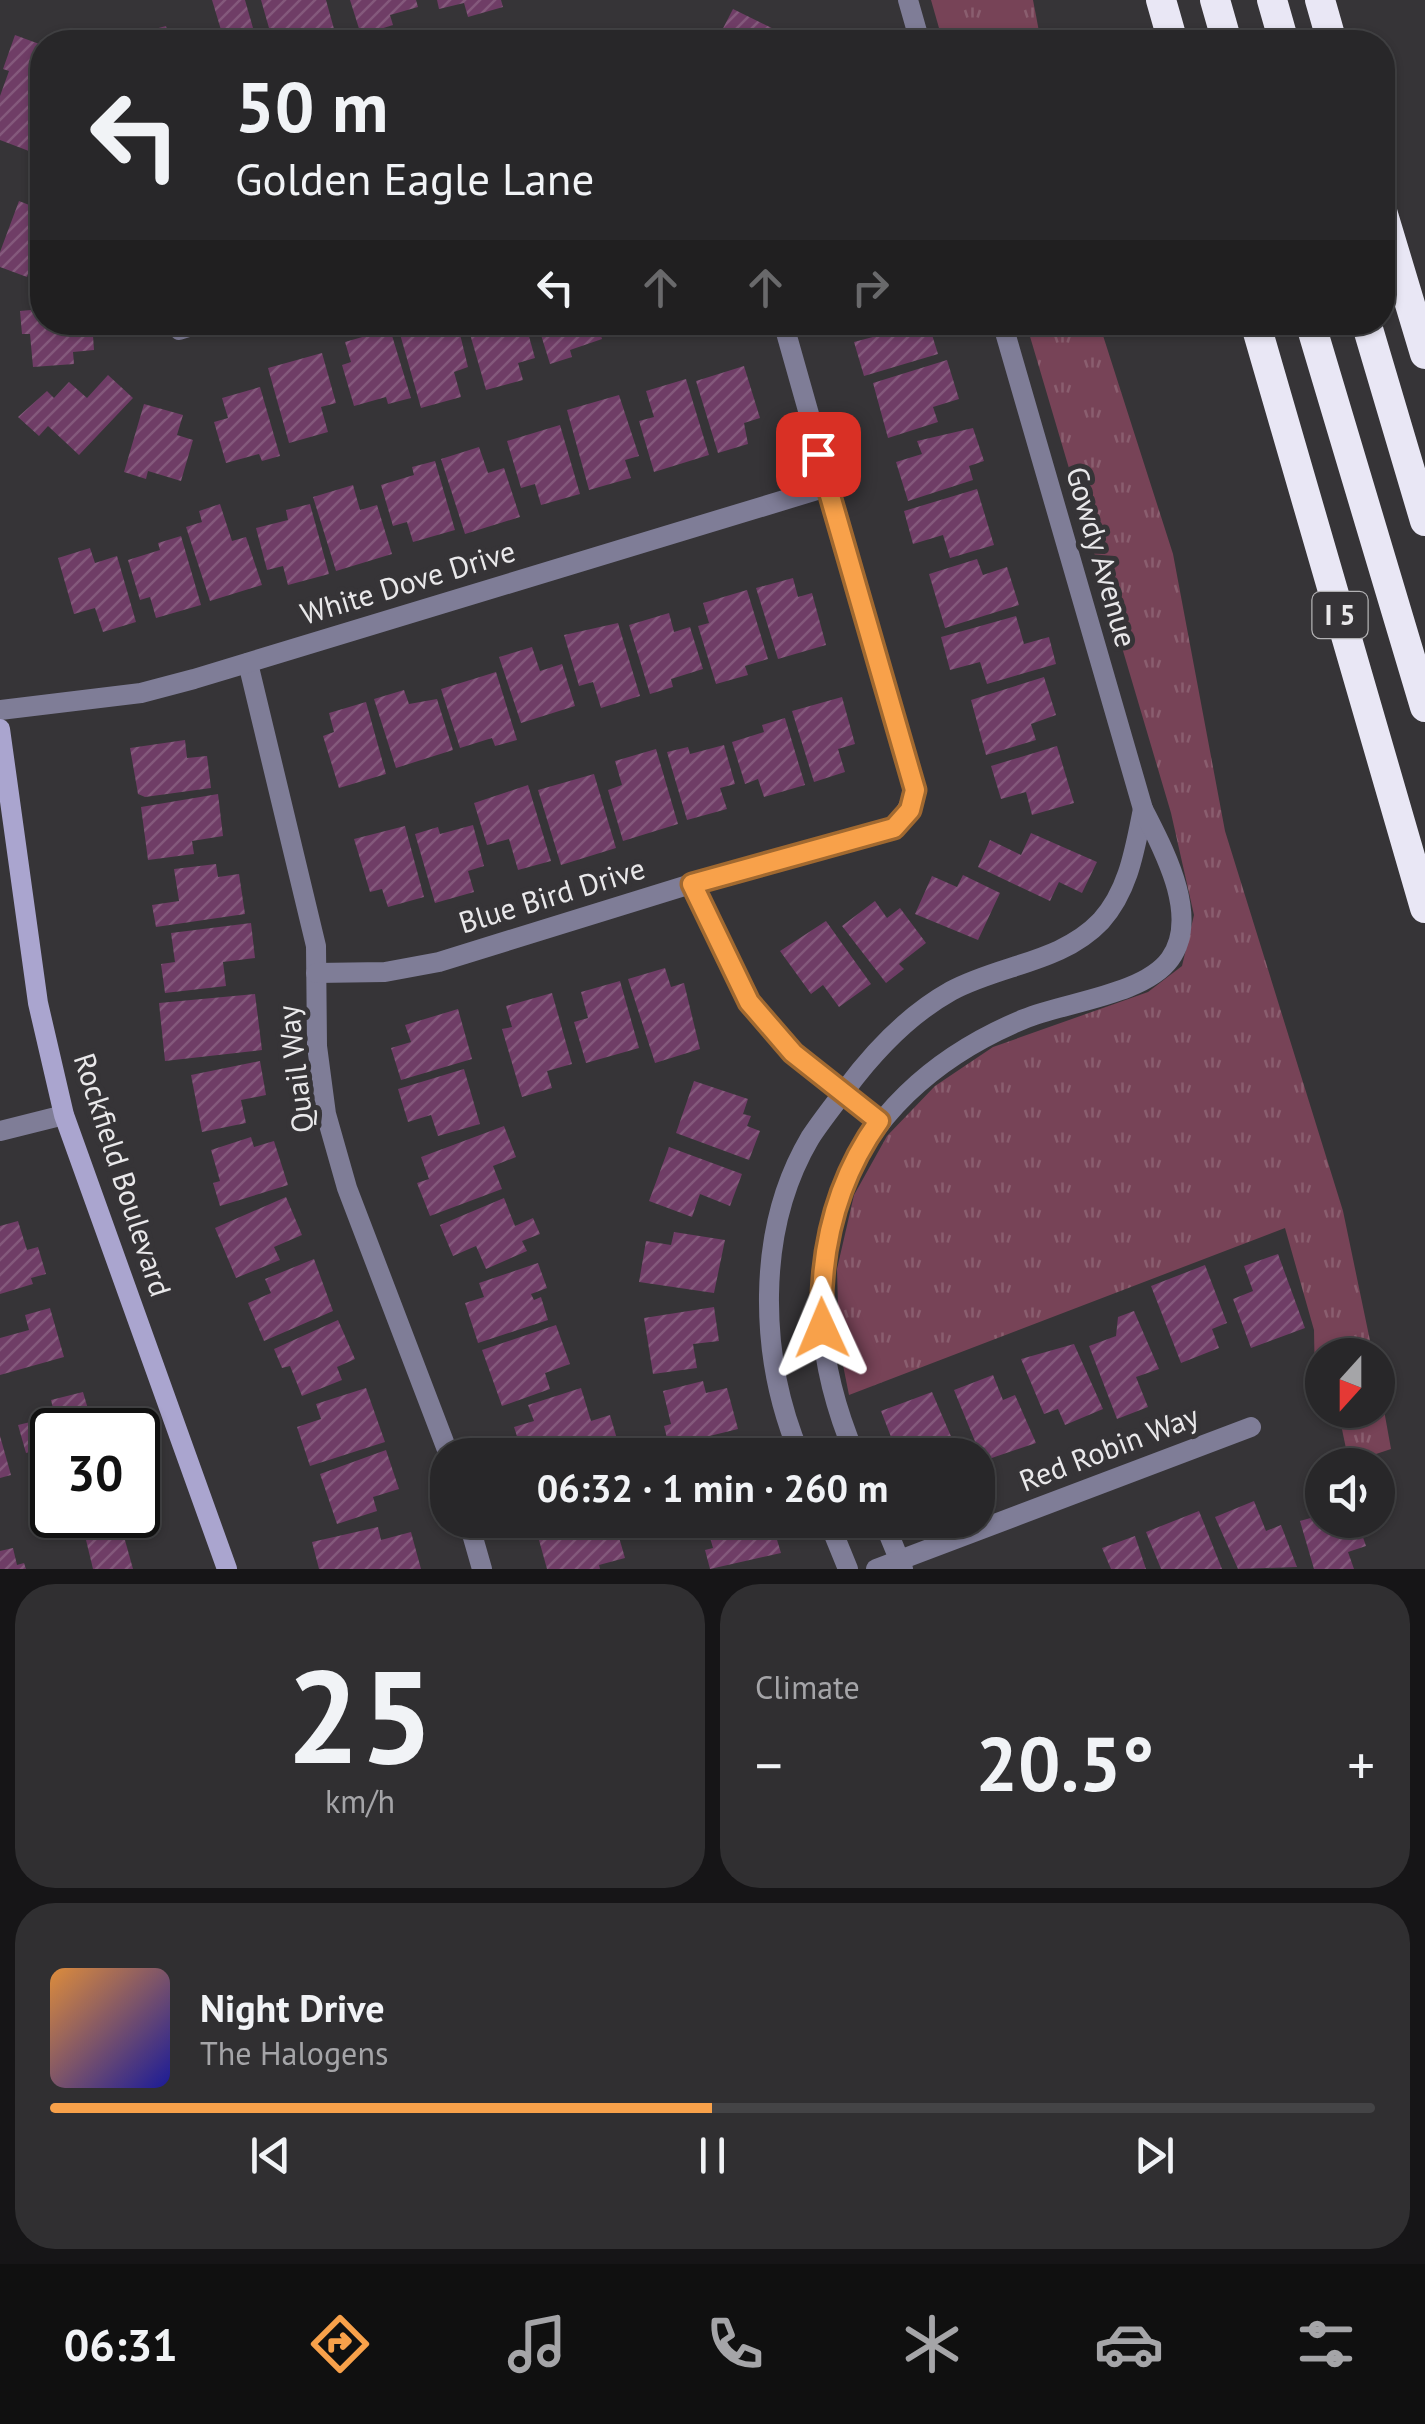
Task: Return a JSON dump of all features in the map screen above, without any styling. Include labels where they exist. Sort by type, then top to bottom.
[{"type":"highway","points":[[1161,0],[1170,30]]},
{"type":"highway","points":[[1215,0],[1224,30]]},
{"type":"highway","points":[[1272,0],[1281,30]]},
{"type":"highway","points":[[1320,0],[1329,30]]},
{"type":"highway","points":[[1395,255],[1425,354]]},
{"type":"highway","name":"I 5","points":[[1259,335],[1425,908]]},
{"type":"highway","points":[[1314,335],[1425,707]]},
{"type":"highway","points":[[1370,335],[1425,520]]},
{"type":"main road","name":"Rockfield Boulevard","points":[[0,729],[38,1003],[64,1114],[226,1569]]},
{"type":"street","points":[[908,0],[917,30]]},
{"type":"street","points":[[786,335],[827,487]]},
{"type":"street","name":"Gowdy Avenue","points":[[848,1438],[828,1386],[820,1285],[831,1216],[859,1148],[901,1095],[967,1045],[1027,1017],[1136,984],[1171,958],[1180,929],[1177,876],[1143,808],[1006,335]]},
{"type":"street","name":"White Dove Drive","points":[[0,710],[141,693],[827,487]]},
{"type":"street","name":"Blue Bird Drive","points":[[316,973],[425,966],[692,884],[894,828],[910,810],[915,790],[827,487]]},
{"type":"street","name":"Quail Way","points":[[248,663],[310,913],[317,1046],[326,1114],[346,1188],[442,1438]]},
{"type":"street","name":"Gowdy Avenue","points":[[795,1438],[778,1384],[768,1318],[773,1256],[789,1185],[810,1138],[899,1027],[952,991],[1076,944],[1104,918],[1129,876],[1143,808]]},
{"type":"street","points":[[692,884],[749,1002],[793,1053],[879,1121]]},
{"type":"street","points":[[0,1131],[64,1114]]},
{"type":"street","name":"Red Robin Way","points":[[876,1569],[901,1564],[1251,1427]]},
{"type":"street","points":[[473,1538],[482,1569]]},
{"type":"street","points":[[835,1538],[848,1569]]},
{"type":"street","points":[[890,1538],[901,1564]]},
{"type":"green space","points":[[931,0],[1033,0],[1039,30],[940,30]]},
{"type":"green space","points":[[1030,335],[1103,335],[1173,554],[1225,831],[1343,1211],[1369,1338],[1314,1338],[1285,1228],[849,1395],[839,1345],[837,1269],[854,1195],[887,1136],[935,1086],[993,1047],[1148,992],[1182,966],[1194,915],[1171,813]]},
{"type":"green space","points":[[1342,1428],[1387,1428],[1391,1448],[1346,1448]]},
{"type":"building","points":[[212,0],[245,0],[254,30],[221,30]]},
{"type":"building","points":[[261,0],[326,0],[334,29],[329,30],[270,30]]},
{"type":"building","points":[[350,0],[416,0],[418,7],[390,15],[393,25],[359,30]]},
{"type":"building","points":[[437,0],[501,0],[503,7],[468,17],[464,3],[439,9]]},
{"type":"building","points":[[733,9],[776,30],[722,30]]},
{"type":"building","points":[[15,35],[30,41],[30,151],[0,140],[0,96],[9,71],[3,69]]},
{"type":"building","points":[[19,201],[30,205],[27,277],[0,267],[0,252]]},
{"type":"building","points":[[30,310],[30,334],[22,334],[20,311]]},
{"type":"building","points":[[30,335],[93,335],[94,350],[73,352],[74,364],[33,367]]},
{"type":"building","points":[[369,335],[392,335],[411,398],[388,404],[386,397],[354,406],[342,365],[351,362],[345,342]]},
{"type":"building","points":[[400,335],[460,335],[468,367],[454,372],[461,397],[421,408]]},
{"type":"building","points":[[470,335],[529,335],[535,358],[518,363],[523,380],[486,390]]},
{"type":"building","points":[[541,335],[601,335],[602,339],[570,350],[572,357],[550,364]]},
{"type":"building","points":[[880,335],[932,335],[938,354],[864,376],[854,342]]},
{"type":"building","points":[[322,353],[336,403],[321,407],[328,432],[289,443],[268,368]]},
{"type":"building","points":[[947,360],[959,399],[933,407],[938,422],[888,438],[873,383]]},
{"type":"building","points":[[744,366],[760,418],[744,423],[748,444],[718,453],[696,381]]},
{"type":"building","points":[[108,375],[133,398],[79,455],[48,426],[39,436],[18,417],[47,391],[54,398],[69,382],[87,398]]},
{"type":"building","points":[[686,379],[709,455],[654,472],[639,421],[654,417],[646,391]]},
{"type":"building","points":[[260,387],[280,456],[262,461],[259,454],[226,463],[214,422],[228,418],[222,398]]},
{"type":"building","points":[[619,395],[639,456],[625,460],[631,478],[589,490],[567,410]]},
{"type":"building","points":[[144,404],[183,415],[177,435],[193,440],[181,481],[148,471],[146,479],[124,472]]},
{"type":"building","points":[[560,425],[580,494],[541,505],[535,484],[521,488],[507,441]]},
{"type":"building","points":[[973,428],[984,461],[969,466],[973,480],[908,501],[896,462],[922,454],[917,441]]},
{"type":"building","points":[[479,447],[488,473],[504,468],[520,517],[465,534],[441,459]]},
{"type":"building","points":[[435,461],[455,530],[413,542],[407,522],[393,526],[381,485],[414,475],[412,467]]},
{"type":"building","points":[[353,485],[360,510],[377,505],[392,554],[336,571],[313,497]]},
{"type":"building","points":[[977,489],[994,545],[950,558],[943,535],[913,544],[904,511]]},
{"type":"building","points":[[220,504],[232,541],[246,537],[262,585],[210,601],[186,527],[202,522],[199,511]]},
{"type":"building","points":[[310,504],[329,574],[288,585],[283,566],[267,570],[256,528],[288,520],[286,510]]},
{"type":"building","points":[[181,536],[201,605],[156,618],[150,597],[140,600],[128,560],[160,550],[158,543]]},
{"type":"building","points":[[90,548],[95,563],[117,556],[136,622],[103,632],[95,608],[74,614],[58,558]]},
{"type":"building","points":[[977,559],[983,575],[1007,567],[1019,605],[945,628],[929,574]]},
{"type":"building","points":[[793,578],[798,597],[812,593],[826,645],[778,659],[756,588]]},
{"type":"building","points":[[747,590],[768,659],[745,666],[748,675],[716,684],[698,626],[709,623],[703,603]]},
{"type":"building","points":[[669,613],[674,632],[690,627],[703,669],[671,679],[673,687],[650,694],[629,625]]},
{"type":"building","points":[[1016,616],[1024,644],[1049,637],[1056,664],[987,684],[980,662],[950,670],[941,637]]},
{"type":"building","points":[[618,623],[640,696],[601,708],[593,682],[579,686],[564,635]]},
{"type":"building","points":[[532,647],[540,671],[562,664],[575,706],[521,723],[499,657]]},
{"type":"building","points":[[496,672],[517,740],[495,746],[492,738],[460,748],[441,689]]},
{"type":"building","points":[[1044,677],[1056,715],[1031,724],[1036,740],[986,755],[971,700]]},
{"type":"building","points":[[404,690],[409,704],[437,699],[453,750],[396,768],[374,699]]},
{"type":"building","points":[[842,697],[855,744],[838,749],[845,772],[814,782],[792,711]]},
{"type":"building","points":[[366,702],[386,774],[339,788],[323,736],[334,732],[329,713]]},
{"type":"building","points":[[785,718],[805,785],[764,797],[758,779],[745,784],[732,742],[764,732],[762,725]]},
{"type":"building","points":[[185,740],[187,758],[207,756],[211,788],[145,797],[138,794],[130,748]]},
{"type":"building","points":[[724,745],[735,784],[720,788],[727,809],[687,820],[667,752],[688,747],[690,754]]},
{"type":"building","points":[[1057,746],[1074,803],[1032,815],[1026,792],[1001,799],[991,766]]},
{"type":"building","points":[[656,749],[678,824],[623,841],[608,790],[622,785],[615,761]]},
{"type":"building","points":[[594,774],[616,848],[561,865],[538,790]]},
{"type":"building","points":[[528,785],[551,861],[518,870],[509,839],[487,845],[474,803]]},
{"type":"building","points":[[218,794],[223,836],[192,841],[194,854],[148,860],[141,807]]},
{"type":"building","points":[[473,825],[484,866],[468,871],[474,892],[435,903],[415,834],[438,827],[440,834]]},
{"type":"building","points":[[405,826],[424,897],[388,907],[382,889],[370,892],[354,839]]},
{"type":"building","points":[[1031,833],[1097,862],[1082,893],[1059,882],[1050,901],[978,867],[990,840],[1021,855]]},
{"type":"building","points":[[216,864],[218,877],[239,874],[245,914],[156,927],[152,905],[179,901],[174,869]]},
{"type":"building","points":[[963,875],[1000,893],[978,940],[915,914],[932,876],[957,887]]},
{"type":"building","points":[[875,901],[887,918],[900,908],[926,943],[899,964],[904,969],[886,983],[842,926]]},
{"type":"building","points":[[826,921],[871,984],[839,1007],[823,985],[811,994],[780,951]]},
{"type":"building","points":[[251,923],[255,958],[223,962],[226,986],[165,993],[161,964],[175,962],[171,933]]},
{"type":"building","points":[[665,968],[671,987],[684,983],[700,1049],[655,1063],[628,979]]},
{"type":"building","points":[[620,981],[639,1048],[586,1063],[574,1022],[588,1018],[581,992]]},
{"type":"building","points":[[552,993],[572,1064],[547,1071],[552,1088],[522,1097],[502,1029],[512,1027],[506,1006]]},
{"type":"building","points":[[255,994],[262,1050],[165,1061],[159,1003]]},
{"type":"building","points":[[458,1009],[472,1059],[401,1080],[391,1048],[411,1042],[405,1025]]},
{"type":"building","points":[[260,1061],[266,1095],[241,1100],[246,1123],[202,1132],[191,1075]]},
{"type":"building","points":[[464,1069],[480,1124],[438,1136],[431,1115],[408,1122],[398,1089]]},
{"type":"building","points":[[694,1081],[748,1099],[743,1114],[751,1116],[747,1126],[760,1131],[749,1160],[676,1133]]},
{"type":"building","points":[[504,1126],[516,1157],[493,1166],[502,1189],[430,1216],[417,1183],[429,1179],[421,1157]]},
{"type":"building","points":[[251,1137],[254,1147],[274,1141],[288,1185],[220,1206],[213,1183],[220,1181],[211,1150]]},
{"type":"building","points":[[669,1147],[742,1174],[730,1206],[700,1194],[692,1217],[649,1201]]},
{"type":"building","points":[[286,1197],[302,1235],[274,1247],[280,1260],[236,1278],[215,1228]]},
{"type":"building","points":[[504,1198],[515,1226],[533,1218],[540,1234],[522,1241],[527,1251],[486,1269],[476,1246],[453,1256],[440,1225]]},
{"type":"building","points":[[18,1221],[27,1250],[38,1247],[46,1274],[31,1278],[33,1284],[0,1294],[0,1226]]},
{"type":"building","points":[[674,1232],[725,1240],[714,1293],[639,1282],[646,1241],[671,1245]]},
{"type":"building","points":[[1278,1254],[1305,1328],[1251,1348],[1233,1299],[1253,1291],[1244,1266]]},
{"type":"building","points":[[314,1259],[333,1311],[264,1341],[248,1303],[271,1293],[265,1279]]},
{"type":"building","points":[[538,1263],[547,1288],[531,1294],[534,1300],[541,1297],[548,1320],[478,1343],[465,1303],[484,1297],[479,1283]]},
{"type":"building","points":[[1205,1265],[1227,1323],[1212,1329],[1219,1348],[1181,1363],[1151,1286]]},
{"type":"building","points":[[714,1307],[719,1341],[693,1344],[697,1368],[653,1374],[644,1318]]},
{"type":"building","points":[[50,1308],[64,1357],[0,1375],[0,1338],[29,1330],[25,1315]]},
{"type":"building","points":[[1134,1311],[1159,1369],[1136,1377],[1148,1407],[1117,1419],[1089,1346],[1116,1336],[1118,1317]]},
{"type":"building","points":[[338,1320],[355,1359],[337,1367],[342,1380],[302,1396],[290,1366],[282,1368],[274,1349]]},
{"type":"building","points":[[556,1325],[570,1364],[545,1373],[550,1389],[502,1406],[482,1350]]},
{"type":"building","points":[[1074,1344],[1103,1409],[1065,1425],[1058,1409],[1044,1414],[1021,1359]]},
{"type":"building","points":[[993,1375],[1003,1400],[1015,1395],[1036,1443],[995,1457],[995,1438],[974,1438],[954,1390]]},
{"type":"building","points":[[703,1381],[706,1393],[727,1388],[738,1429],[701,1438],[667,1438],[664,1426],[671,1424],[663,1391]]},
{"type":"building","points":[[366,1388],[385,1442],[310,1466],[297,1427],[321,1419],[316,1404]]},
{"type":"building","points":[[581,1388],[591,1421],[610,1415],[617,1438],[518,1438],[514,1427],[534,1421],[528,1405]]},
{"type":"building","points":[[83,1392],[88,1408],[53,1408],[51,1400]]},
{"type":"building","points":[[932,1392],[952,1438],[891,1438],[881,1411]]},
{"type":"building","points":[[30,1422],[30,1452],[26,1453],[18,1425]]},
{"type":"building","points":[[0,1436],[11,1475],[0,1478]]},
{"type":"building","points":[[386,1450],[399,1489],[373,1497],[377,1511],[337,1524],[320,1474]]},
{"type":"building","points":[[1254,1501],[1266,1531],[1281,1525],[1297,1567],[1238,1569],[1215,1517]]},
{"type":"building","points":[[1199,1511],[1222,1569],[1161,1569],[1146,1532]]},
{"type":"building","points":[[1305,1520],[1305,1538],[1363,1538],[1366,1546],[1348,1552],[1354,1569],[1314,1569],[1300,1521]]},
{"type":"building","points":[[378,1527],[381,1540],[411,1532],[421,1569],[319,1569],[312,1542]]},
{"type":"building","points":[[1135,1536],[1146,1569],[1111,1569],[1102,1548]]},
{"type":"building","points":[[86,1538],[124,1538],[133,1569],[93,1569]]},
{"type":"building","points":[[619,1538],[625,1558],[599,1565],[600,1569],[547,1569],[539,1540]]},
{"type":"building","points":[[710,1538],[776,1538],[781,1553],[710,1569],[705,1550],[713,1548]]},
{"type":"building","points":[[13,1548],[17,1565],[24,1563],[26,1569],[0,1569],[0,1551]]},
{"type":"route","points":[[818,454],[915,790],[910,810],[894,828],[692,884],[734,978],[749,1002],[793,1053],[879,1121],[859,1148],[831,1216],[820,1285],[822,1328]]}]
